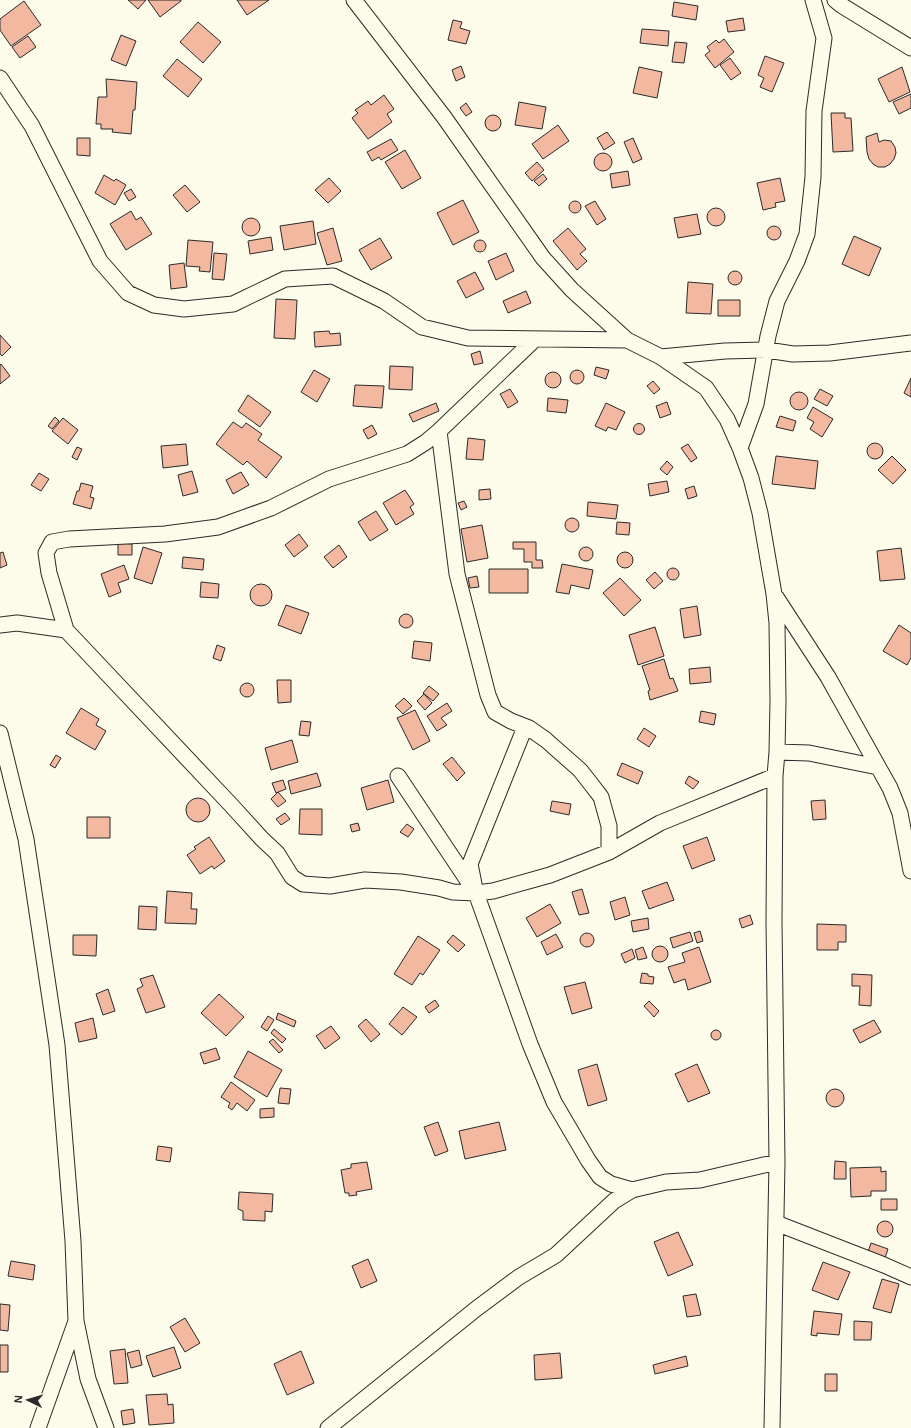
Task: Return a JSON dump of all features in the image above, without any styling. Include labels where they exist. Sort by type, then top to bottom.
[{"type":"street","points":[[354,0],[444,117],[543,258],[572,290],[627,340],[661,357],[706,388],[727,419],[751,478],[760,513],[774,594],[777,623],[777,752],[775,776],[774,922],[777,1162],[772,1428]]},
{"type":"street","points":[[740,448],[756,404],[767,350],[768,336],[777,301],[797,261],[807,234],[813,178],[814,111],[824,38],[813,0]]},
{"type":"street","points":[[835,0],[840,5],[911,48]]},
{"type":"street","points":[[0,78],[32,126],[100,261],[128,293],[154,305],[184,309],[233,304],[285,279],[333,276],[384,301],[422,326],[468,338],[627,340]]},
{"type":"street","points":[[534,340],[439,432],[407,454],[329,479],[271,508],[218,527],[165,534],[69,539],[52,542],[46,553],[49,573],[66,630],[262,839],[277,853],[292,877],[303,884],[330,886],[365,880],[401,882],[439,888],[453,892],[476,893],[493,891],[550,875],[609,852],[660,823],[775,776]]},
{"type":"street","points":[[661,357],[725,350],[767,350],[793,354],[830,353],[911,343]]},
{"type":"street","points":[[439,432],[457,574],[488,695],[495,712],[511,721],[529,728],[546,740],[580,770],[601,797],[609,826],[609,852]]},
{"type":"street","points":[[774,594],[828,677],[905,817],[911,871]]},
{"type":"street","points":[[0,625],[17,623],[66,630]]},
{"type":"street","points":[[525,727],[470,864],[476,893],[530,1044],[554,1102],[588,1160],[600,1177],[611,1184],[632,1190]]},
{"type":"street","points":[[0,733],[26,839],[57,1046],[73,1241],[76,1321],[88,1380],[106,1428]]},
{"type":"street","points":[[777,752],[809,753],[878,768]]},
{"type":"street","points":[[398,776],[476,893]]},
{"type":"street","points":[[328,1428],[476,1309],[519,1277],[556,1255],[614,1201],[632,1190],[666,1182],[700,1180],[777,1162]]},
{"type":"street","points":[[776,1223],[911,1277]]},
{"type":"street","points":[[38,1428],[76,1321]]},
{"type":"building","points":[[128,0],[146,0],[138,9]]},
{"type":"building","points":[[148,0],[181,0],[181,1],[160,17]]},
{"type":"building","points":[[237,0],[269,0],[247,15]]},
{"type":"building","points":[[24,1],[41,25],[11,46],[0,30],[0,19]]},
{"type":"building","points":[[674,2],[698,6],[696,20],[672,16]]},
{"type":"building","points":[[743,18],[745,30],[728,32],[726,21]]},
{"type":"building","points":[[453,20],[462,22],[460,28],[470,31],[466,44],[448,40]]},
{"type":"building","points":[[198,22],[221,42],[203,63],[180,42]]},
{"type":"building","points":[[642,29],[669,31],[668,46],[640,43]]},
{"type":"building","points":[[121,35],[136,41],[126,66],[111,60]]},
{"type":"building","points":[[28,36],[36,47],[20,58],[12,47]]},
{"type":"building","points":[[724,39],[734,52],[715,68],[705,55],[710,51],[707,47],[716,40],[719,43]]},
{"type":"building","points":[[675,42],[687,43],[684,63],[672,62]]},
{"type":"building","points":[[765,56],[784,63],[772,92],[760,87],[764,78],[758,75]]},
{"type":"building","points":[[730,58],[741,73],[731,80],[720,65]]},
{"type":"building","points":[[177,59],[202,79],[188,97],[163,76]]},
{"type":"building","points":[[461,66],[465,77],[456,81],[452,70]]},
{"type":"building","points":[[639,67],[662,72],[657,98],[633,93]]},
{"type":"building","points":[[902,67],[910,92],[889,102],[878,79]]},
{"type":"building","points":[[106,79],[137,82],[135,110],[133,110],[131,134],[112,132],[113,129],[101,129],[101,124],[96,124],[98,97],[107,97]]},
{"type":"building","points":[[911,94],[911,108],[899,114],[893,102]]},
{"type":"building","points":[[384,95],[394,109],[387,114],[392,122],[368,139],[352,118],[358,113],[355,110],[368,101],[371,105]]},
{"type":"building","points":[[519,102],[546,107],[542,129],[515,125]]},
{"type":"building","points":[[466,103],[472,112],[466,116],[460,108]]},
{"type":"building","points":[[831,113],[845,113],[845,118],[851,118],[853,151],[833,152]]},
{"type":"building","points":[[493,115],[500,120],[501,123],[496,130],[493,131],[486,126],[485,123],[490,116]]},
{"type":"building","points":[[558,125],[569,141],[543,159],[532,144]]},
{"type":"building","points":[[607,132],[615,143],[604,150],[597,138]]},
{"type":"building","points":[[877,133],[879,142],[884,140],[891,141],[895,147],[896,153],[894,159],[885,167],[878,167],[873,164],[869,159],[867,152],[866,137]]},
{"type":"building","points":[[77,138],[90,138],[90,156],[77,155]]},
{"type":"building","points":[[633,138],[642,159],[633,163],[624,142]]},
{"type":"building","points":[[391,139],[398,150],[381,160],[379,157],[372,161],[367,152]]},
{"type":"building","points":[[405,150],[421,178],[402,189],[385,162]]},
{"type":"building","points":[[603,153],[609,156],[612,162],[609,168],[603,171],[597,168],[594,162],[597,156]]},
{"type":"building","points":[[537,162],[544,170],[532,181],[525,173]]},
{"type":"building","points":[[628,171],[630,185],[612,188],[610,174]]},
{"type":"building","points":[[543,174],[547,179],[539,186],[534,181]]},
{"type":"building","points":[[104,175],[114,181],[116,179],[126,185],[115,205],[95,193]]},
{"type":"building","points":[[329,178],[341,191],[328,203],[315,190]]},
{"type":"building","points":[[780,178],[785,201],[775,203],[776,207],[763,210],[757,183]]},
{"type":"building","points":[[185,185],[200,202],[187,212],[173,195]]},
{"type":"building","points":[[131,189],[136,197],[129,201],[124,193]]},
{"type":"building","points":[[463,200],[479,232],[453,245],[437,213]]},
{"type":"building","points":[[573,201],[577,201],[581,207],[577,213],[573,213],[569,209],[569,205]]},
{"type":"building","points":[[595,201],[606,219],[597,225],[585,206]]},
{"type":"building","points":[[716,208],[722,211],[725,217],[722,223],[716,226],[710,223],[707,217],[710,211]]},
{"type":"building","points":[[131,211],[136,220],[141,217],[152,234],[126,250],[110,224]]},
{"type":"building","points":[[697,214],[701,234],[678,238],[674,218]]},
{"type":"building","points":[[251,218],[257,221],[260,227],[257,233],[251,236],[245,233],[242,227],[245,221]]},
{"type":"building","points":[[313,221],[316,244],[284,250],[280,226]]},
{"type":"building","points":[[774,226],[779,228],[781,233],[779,238],[774,240],[769,238],[767,233],[769,228]]},
{"type":"building","points":[[333,228],[342,261],[327,265],[317,233]]},
{"type":"building","points":[[568,228],[586,249],[580,254],[587,261],[577,270],[553,241]]},
{"type":"building","points":[[854,236],[881,248],[869,276],[842,264]]},
{"type":"building","points":[[271,237],[273,250],[250,254],[248,241]]},
{"type":"building","points":[[380,238],[392,258],[371,270],[359,250]]},
{"type":"building","points":[[188,240],[213,242],[210,272],[199,271],[200,267],[186,266]]},
{"type":"building","points":[[478,240],[482,240],[486,246],[482,252],[478,252],[474,248],[474,244]]},
{"type":"building","points":[[214,253],[227,254],[224,280],[212,279]]},
{"type":"building","points":[[506,253],[514,271],[496,280],[488,261]]},
{"type":"building","points":[[184,263],[187,287],[171,289],[169,265]]},
{"type":"building","points":[[732,271],[738,271],[742,275],[742,281],[738,285],[732,285],[728,281],[728,275]]},
{"type":"building","points":[[475,272],[484,289],[466,298],[457,281]]},
{"type":"building","points":[[688,282],[713,284],[711,314],[686,313]]},
{"type":"building","points":[[526,291],[531,303],[508,313],[503,301]]},
{"type":"building","points":[[276,299],[297,300],[295,339],[274,338]]},
{"type":"building","points":[[718,300],[740,300],[740,316],[718,316]]},
{"type":"building","points":[[329,331],[330,334],[340,333],[341,345],[315,347],[314,332]]},
{"type":"building","points":[[0,335],[11,347],[2,356],[0,354]]},
{"type":"building","points":[[480,351],[483,363],[474,365],[471,354]]},
{"type":"building","points":[[1,364],[10,376],[0,384],[0,365]]},
{"type":"building","points":[[390,366],[413,367],[412,390],[389,389]]},
{"type":"building","points":[[596,367],[609,370],[606,379],[594,375]]},
{"type":"building","points":[[314,370],[330,379],[317,402],[301,392]]},
{"type":"building","points":[[574,370],[580,370],[584,374],[584,380],[580,384],[574,384],[570,380],[570,374]]},
{"type":"building","points":[[550,372],[556,372],[561,377],[559,386],[556,388],[550,388],[545,383],[545,377]]},
{"type":"building","points":[[911,378],[911,397],[904,393]]},
{"type":"building","points":[[653,381],[660,389],[654,394],[647,386]]},
{"type":"building","points":[[355,385],[384,386],[382,408],[353,406]]},
{"type":"building","points":[[510,389],[518,402],[508,408],[500,394]]},
{"type":"building","points":[[820,389],[833,396],[827,406],[814,399]]},
{"type":"building","points":[[799,392],[805,395],[808,401],[805,407],[799,410],[793,407],[790,401],[793,395]]},
{"type":"building","points":[[248,395],[271,412],[260,427],[238,411]]},
{"type":"building","points":[[548,398],[568,400],[566,413],[547,411]]},
{"type":"building","points":[[667,402],[671,414],[660,418],[656,406]]},
{"type":"building","points":[[436,403],[439,411],[413,422],[409,414]]},
{"type":"building","points":[[606,403],[625,412],[616,430],[608,427],[606,431],[595,426]]},
{"type":"building","points":[[813,407],[833,419],[822,437],[810,429],[814,422],[807,418]]},
{"type":"building","points":[[780,416],[796,421],[793,431],[776,427]]},
{"type":"building","points":[[55,417],[59,421],[52,429],[48,426]]},
{"type":"building","points":[[63,418],[78,430],[68,444],[52,431]]},
{"type":"building","points":[[233,422],[242,428],[246,423],[262,434],[258,440],[282,457],[266,478],[247,461],[243,465],[216,444]]},
{"type":"building","points":[[639,423],[643,425],[645,429],[643,433],[639,435],[635,433],[633,429],[635,425]]},
{"type":"building","points":[[372,425],[377,434],[368,439],[363,430]]},
{"type":"building","points":[[468,438],[485,440],[483,460],[466,459]]},
{"type":"building","points":[[875,443],[882,448],[883,451],[878,458],[875,459],[868,454],[867,451],[872,444]]},
{"type":"building","points":[[186,444],[188,465],[163,468],[161,446]]},
{"type":"building","points":[[688,444],[697,458],[691,462],[681,448]]},
{"type":"building","points":[[77,447],[82,449],[77,460],[72,457]]},
{"type":"building","points":[[776,456],[818,461],[815,489],[772,484]]},
{"type":"building","points":[[892,456],[906,470],[893,484],[878,470]]},
{"type":"building","points":[[667,461],[673,467],[667,475],[660,469]]},
{"type":"building","points":[[192,471],[198,492],[183,496],[178,475]]},
{"type":"building","points":[[241,472],[249,485],[233,494],[226,480]]},
{"type":"building","points":[[39,473],[49,479],[41,491],[31,485]]},
{"type":"building","points":[[667,481],[669,492],[650,496],[648,484]]},
{"type":"building","points":[[81,483],[93,486],[90,497],[94,498],[91,509],[73,504]]},
{"type":"building","points":[[694,486],[697,496],[688,499],[685,489]]},
{"type":"building","points":[[490,489],[491,499],[479,500],[479,490]]},
{"type":"building","points":[[405,490],[414,504],[410,507],[414,514],[396,525],[383,503]]},
{"type":"building","points":[[464,501],[467,507],[461,510],[458,503]]},
{"type":"building","points":[[588,502],[618,505],[616,519],[587,516]]},
{"type":"building","points":[[376,511],[388,530],[370,541],[358,522]]},
{"type":"building","points":[[572,518],[577,520],[579,525],[577,530],[572,532],[567,530],[565,525],[567,520]]},
{"type":"building","points":[[617,522],[630,523],[629,535],[616,534]]},
{"type":"building","points":[[482,525],[488,558],[467,562],[461,529]]},
{"type":"building","points":[[299,534],[308,546],[294,557],[285,545]]},
{"type":"building","points":[[513,542],[536,542],[536,560],[542,560],[543,568],[532,568],[532,562],[524,562],[524,549],[513,549]]},
{"type":"building","points":[[118,543],[132,544],[132,555],[118,555]]},
{"type":"building","points":[[339,545],[347,557],[333,568],[324,557]]},
{"type":"building","points":[[143,547],[162,553],[152,584],[134,578]]},
{"type":"building","points":[[583,547],[589,547],[593,551],[593,557],[589,561],[583,561],[579,557],[579,551]]},
{"type":"building","points":[[901,548],[905,579],[880,581],[877,551]]},
{"type":"building","points":[[3,552],[7,565],[0,568],[0,553]]},
{"type":"building","points":[[622,552],[628,552],[633,557],[631,566],[628,568],[622,568],[617,563],[617,557]]},
{"type":"building","points":[[183,557],[204,559],[203,570],[182,568]]},
{"type":"building","points":[[562,564],[593,570],[589,589],[571,585],[569,594],[556,592]]},
{"type":"building","points":[[124,565],[129,579],[118,583],[121,592],[109,597],[101,574]]},
{"type":"building","points":[[675,568],[678,569],[678,579],[671,580],[668,579],[667,572],[668,569]]},
{"type":"building","points":[[489,569],[528,569],[528,593],[489,593]]},
{"type":"building","points":[[655,572],[663,581],[654,589],[646,580]]},
{"type":"building","points":[[477,576],[479,587],[470,588],[468,578]]},
{"type":"building","points":[[620,578],[641,600],[624,616],[603,593]]},
{"type":"building","points":[[201,582],[219,584],[218,598],[200,597]]},
{"type":"building","points":[[257,584],[265,584],[272,591],[272,599],[265,606],[257,606],[250,599],[250,591]]},
{"type":"building","points":[[286,605],[309,613],[301,634],[278,625]]},
{"type":"building","points":[[697,606],[701,635],[684,638],[680,609]]},
{"type":"building","points":[[406,614],[411,616],[413,621],[411,626],[406,628],[401,626],[399,621],[401,616]]},
{"type":"building","points":[[899,625],[911,633],[911,658],[907,665],[883,651]]},
{"type":"building","points":[[655,627],[664,656],[638,665],[629,635]]},
{"type":"building","points":[[414,641],[432,643],[430,661],[412,658]]},
{"type":"building","points":[[217,645],[225,648],[221,661],[213,658]]},
{"type":"building","points":[[664,659],[670,679],[673,678],[678,691],[650,700],[648,691],[650,690],[642,666]]},
{"type":"building","points":[[710,667],[711,682],[690,684],[689,669]]},
{"type":"building","points":[[277,680],[291,680],[291,702],[278,703]]},
{"type":"building","points":[[244,683],[250,683],[254,687],[254,693],[250,697],[244,697],[240,693],[240,687]]},
{"type":"building","points":[[429,686],[439,694],[433,701],[423,693]]},
{"type":"building","points":[[424,694],[432,703],[425,710],[417,701]]},
{"type":"building","points":[[404,698],[412,706],[403,714],[395,706]]},
{"type":"building","points":[[447,703],[452,711],[441,718],[447,725],[437,731],[427,716]]},
{"type":"building","points":[[81,708],[99,719],[96,725],[106,731],[95,750],[66,733]]},
{"type":"building","points":[[415,710],[430,741],[413,750],[397,718]]},
{"type":"building","points":[[701,711],[716,714],[714,725],[699,722]]},
{"type":"building","points":[[301,721],[311,722],[309,736],[299,735]]},
{"type":"building","points":[[644,728],[656,736],[649,747],[637,739]]},
{"type":"building","points":[[292,740],[298,762],[271,770],[265,748]]},
{"type":"building","points":[[56,755],[61,758],[55,768],[50,765]]},
{"type":"building","points":[[452,757],[465,773],[457,781],[443,764]]},
{"type":"building","points":[[622,763],[643,772],[638,784],[617,775]]},
{"type":"building","points":[[317,773],[321,786],[291,794],[288,781]]},
{"type":"building","points":[[689,776],[699,782],[693,789],[685,783]]},
{"type":"building","points":[[283,780],[286,789],[276,793],[272,783]]},
{"type":"building","points":[[388,780],[394,802],[367,810],[361,788]]},
{"type":"building","points":[[278,792],[286,801],[278,807],[271,799]]},
{"type":"building","points":[[198,798],[206,802],[210,810],[206,818],[198,822],[190,818],[186,810],[190,802]]},
{"type":"building","points":[[825,800],[826,819],[813,820],[811,801]]},
{"type":"building","points":[[552,801],[571,804],[569,815],[550,811]]},
{"type":"building","points":[[300,809],[322,809],[322,835],[299,834]]},
{"type":"building","points":[[285,813],[290,819],[281,825],[276,819]]},
{"type":"building","points":[[87,817],[110,817],[110,838],[87,838]]},
{"type":"building","points":[[358,823],[360,830],[352,832],[350,825]]},
{"type":"building","points":[[407,824],[414,829],[408,837],[400,832]]},
{"type":"building","points":[[209,837],[225,861],[214,869],[212,866],[200,874],[187,855],[196,849],[194,847]]},
{"type":"building","points":[[707,837],[715,860],[692,869],[683,846]]},
{"type":"building","points":[[667,882],[674,900],[649,909],[642,891]]},
{"type":"building","points":[[582,889],[589,913],[579,915],[572,892]]},
{"type":"building","points":[[167,891],[192,893],[191,909],[197,909],[196,924],[165,923]]},
{"type":"building","points":[[625,897],[630,915],[615,920],[610,902]]},
{"type":"building","points":[[550,904],[561,923],[537,937],[526,918]]},
{"type":"building","points":[[139,906],[157,907],[156,930],[138,929]]},
{"type":"building","points":[[750,915],[753,924],[742,928],[739,919]]},
{"type":"building","points":[[648,918],[649,929],[633,932],[631,921]]},
{"type":"building","points":[[817,924],[846,925],[846,942],[838,942],[838,950],[817,950]]},
{"type":"building","points":[[700,931],[703,941],[697,943],[694,933]]},
{"type":"building","points":[[690,932],[693,941],[673,948],[670,938]]},
{"type":"building","points":[[587,933],[592,935],[594,940],[592,945],[587,947],[582,945],[580,940],[582,935]]},
{"type":"building","points":[[556,934],[563,947],[547,955],[541,942]]},
{"type":"building","points":[[73,935],[97,935],[96,956],[73,955]]},
{"type":"building","points":[[453,935],[465,945],[458,952],[447,942]]},
{"type":"building","points":[[418,936],[440,950],[423,975],[420,973],[412,985],[394,974]]},
{"type":"building","points":[[657,946],[663,946],[668,951],[666,960],[663,962],[657,962],[652,957],[652,951]]},
{"type":"building","points":[[643,947],[647,958],[638,960],[635,950]]},
{"type":"building","points":[[699,947],[711,982],[688,990],[685,979],[674,983],[668,967],[685,962],[682,953]]},
{"type":"building","points":[[632,949],[635,958],[625,963],[621,954]]},
{"type":"building","points":[[642,973],[654,977],[653,984],[640,983]]},
{"type":"building","points":[[852,974],[872,975],[871,1006],[859,1005],[860,986],[852,986]]},
{"type":"building","points":[[153,975],[165,1007],[146,1013],[137,989],[143,986],[140,979]]},
{"type":"building","points":[[585,982],[592,1008],[572,1014],[564,987]]},
{"type":"building","points":[[108,989],[115,1011],[103,1015],[96,994]]},
{"type":"building","points":[[219,994],[244,1017],[226,1036],[201,1013]]},
{"type":"building","points":[[435,1000],[439,1006],[429,1013],[425,1007]]},
{"type":"building","points":[[649,1001],[659,1011],[654,1017],[644,1006]]},
{"type":"building","points":[[403,1007],[417,1017],[402,1035],[389,1024]]},
{"type":"building","points":[[278,1013],[296,1021],[294,1027],[276,1019]]},
{"type":"building","points":[[268,1016],[274,1020],[267,1031],[261,1027]]},
{"type":"building","points":[[93,1018],[97,1038],[79,1042],[75,1023]]},
{"type":"building","points":[[366,1019],[380,1034],[371,1042],[358,1026]]},
{"type":"building","points":[[874,1020],[881,1032],[860,1043],[853,1030]]},
{"type":"building","points":[[331,1026],[340,1038],[325,1049],[316,1036]]},
{"type":"building","points":[[274,1029],[286,1039],[282,1043],[271,1033]]},
{"type":"building","points":[[716,1030],[721,1035],[716,1040],[711,1035]]},
{"type":"building","points":[[273,1039],[283,1050],[279,1053],[269,1042]]},
{"type":"building","points":[[216,1048],[220,1059],[204,1064],[200,1053]]},
{"type":"building","points":[[248,1051],[282,1070],[267,1097],[234,1077]]},
{"type":"building","points":[[597,1064],[607,1100],[588,1106],[578,1070]]},
{"type":"building","points":[[697,1064],[710,1093],[688,1102],[675,1074]]},
{"type":"building","points":[[231,1082],[255,1100],[247,1111],[237,1103],[232,1110],[228,1107],[230,1103],[221,1097]]},
{"type":"building","points":[[280,1088],[291,1089],[289,1104],[278,1103]]},
{"type":"building","points":[[835,1089],[841,1092],[844,1098],[841,1104],[835,1107],[829,1104],[826,1098],[829,1092]]},
{"type":"building","points":[[274,1108],[274,1117],[260,1118],[260,1109]]},
{"type":"building","points":[[438,1122],[448,1151],[435,1156],[424,1127]]},
{"type":"building","points":[[499,1122],[506,1150],[465,1159],[459,1131]]},
{"type":"building","points":[[158,1146],[172,1148],[170,1162],[156,1160]]},
{"type":"building","points":[[835,1161],[846,1162],[846,1179],[834,1179]]},
{"type":"building","points":[[367,1162],[372,1189],[356,1192],[357,1195],[349,1196],[349,1193],[345,1193],[341,1170],[351,1168],[351,1164]]},
{"type":"building","points":[[881,1167],[881,1172],[886,1171],[886,1191],[871,1191],[871,1196],[851,1197],[850,1168]]},
{"type":"building","points":[[239,1192],[273,1194],[272,1212],[265,1211],[265,1221],[243,1220],[243,1211],[238,1209]]},
{"type":"building","points":[[881,1199],[897,1199],[897,1210],[881,1210]]},
{"type":"building","points":[[882,1221],[888,1221],[893,1226],[891,1235],[888,1237],[882,1237],[877,1232],[877,1226]]},
{"type":"building","points":[[678,1232],[693,1265],[668,1276],[654,1242]]},
{"type":"building","points":[[871,1243],[888,1249],[884,1261],[867,1255]]},
{"type":"building","points":[[368,1259],[377,1281],[361,1288],[352,1266]]},
{"type":"building","points":[[11,1261],[35,1265],[33,1280],[8,1276]]},
{"type":"building","points":[[823,1262],[850,1272],[838,1300],[812,1290]]},
{"type":"building","points":[[882,1279],[899,1284],[891,1313],[873,1308]]},
{"type":"building","points":[[696,1294],[701,1315],[687,1317],[683,1296]]},
{"type":"building","points":[[0,1304],[10,1305],[8,1331],[0,1330]]},
{"type":"building","points":[[814,1311],[842,1314],[839,1335],[817,1333],[817,1336],[811,1335]]},
{"type":"building","points":[[185,1318],[200,1343],[185,1352],[170,1327]]},
{"type":"building","points":[[854,1321],[872,1322],[871,1340],[854,1340]]},
{"type":"building","points":[[0,1345],[8,1345],[8,1372],[0,1372]]},
{"type":"building","points":[[174,1347],[181,1368],[153,1377],[146,1356]]},
{"type":"building","points":[[125,1349],[128,1383],[114,1384],[110,1351]]},
{"type":"building","points":[[139,1350],[142,1365],[131,1368],[127,1353]]},
{"type":"building","points":[[301,1351],[314,1383],[287,1395],[274,1364]]},
{"type":"building","points":[[560,1353],[562,1378],[535,1380],[534,1355]]},
{"type":"building","points":[[686,1356],[688,1366],[655,1374],[653,1365]]},
{"type":"building","points":[[825,1374],[837,1374],[837,1391],[825,1391]]},
{"type":"building","points":[[167,1394],[168,1405],[173,1404],[174,1423],[149,1425],[146,1395]]},
{"type":"building","points":[[133,1409],[135,1423],[123,1425],[121,1411]]}]
